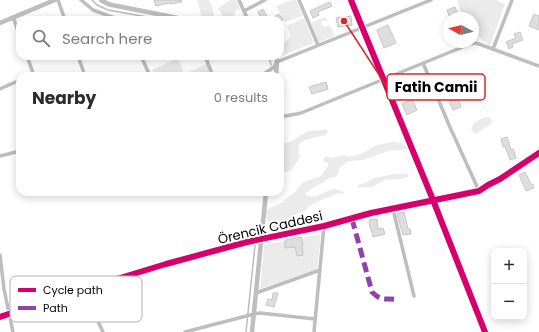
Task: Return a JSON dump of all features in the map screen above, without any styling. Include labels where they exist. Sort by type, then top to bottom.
[{"type":"street","points":[[0,23],[57,0],[63,16]]},
{"type":"street","points":[[81,0],[93,10],[109,16]]},
{"type":"street","points":[[101,0],[112,5],[168,16]]},
{"type":"street","points":[[239,0],[246,16]]},
{"type":"street","points":[[244,10],[265,0]]},
{"type":"street","points":[[299,0],[318,45]]},
{"type":"street","points":[[351,0],[433,200],[484,332]]},
{"type":"street","points":[[267,72],[275,65],[318,45],[431,0]]},
{"type":"street","points":[[493,49],[512,0]]},
{"type":"street","points":[[13,17],[16,26]]},
{"type":"street","points":[[284,116],[301,113],[474,43],[539,66]]},
{"type":"street","points":[[28,60],[31,72]]},
{"type":"street","points":[[79,60],[84,72]]},
{"type":"street","points":[[143,60],[148,72]]},
{"type":"street","points":[[207,60],[211,72]]},
{"type":"street","points":[[276,60],[276,72]]},
{"type":"street","points":[[423,63],[479,191]]},
{"type":"street","points":[[0,89],[16,82]]},
{"type":"street","points":[[0,156],[16,152]]},
{"type":"street","name":"Örencik Caddesi","points":[[126,276],[262,239],[479,191],[539,153]]},
{"type":"street","points":[[252,332],[252,314],[256,293],[266,196]]},
{"type":"street","points":[[393,209],[414,296]]},
{"type":"street","points":[[314,332],[324,226]]},
{"type":"street","points":[[0,255],[4,289],[10,314]]},
{"type":"street","points":[[256,293],[320,270]]},
{"type":"street","points":[[188,332],[243,316],[260,313],[315,319]]},
{"type":"street","name":"Örencik Caddesi","points":[[0,317],[10,314]]},
{"type":"street","points":[[11,322],[13,332]]},
{"type":"street","points":[[98,322],[103,332]]},
{"type":"shaded area","points":[[197,0],[209,0],[214,16],[201,16]]},
{"type":"shaded area","points":[[230,0],[236,0],[241,9],[236,10],[234,16],[223,16],[218,8]]},
{"type":"shaded area","points":[[296,0],[303,16],[285,22],[284,16],[282,16],[276,6]]},
{"type":"shaded area","points":[[457,0],[496,0],[505,4],[490,46],[479,36],[479,12],[461,12]]},
{"type":"shaded area","points":[[325,17],[328,21],[322,21],[321,24],[325,27],[330,25],[335,36],[319,42],[311,23]]},
{"type":"shaded area","points":[[304,18],[314,43],[284,54],[284,42],[291,36],[287,26]]},
{"type":"shaded area","points":[[174,60],[179,60],[183,72],[153,72],[152,70]]},
{"type":"shaded area","points":[[207,64],[210,72],[189,72]]},
{"type":"shaded area","points":[[488,117],[491,118],[492,123],[476,134],[471,130],[477,121]]},
{"type":"shaded area","points":[[325,129],[328,131],[326,134],[305,140],[301,143],[298,151],[300,158],[291,170],[287,172],[284,171],[284,144],[309,131]]},
{"type":"shaded area","points":[[393,142],[403,143],[408,148],[404,150],[388,151],[363,160],[348,161],[340,167],[338,174],[335,177],[329,178],[305,194],[312,197],[337,189],[344,192],[344,194],[338,193],[309,206],[303,212],[296,214],[292,223],[287,227],[274,230],[271,229],[265,211],[283,202],[295,192],[302,183],[321,176],[328,166],[328,163],[323,161],[325,157],[327,156],[331,158],[343,155],[348,157],[361,154],[377,145]]},
{"type":"shaded area","points":[[395,174],[407,174],[408,177],[385,180],[372,187],[358,188],[358,185],[374,178]]},
{"type":"shaded area","points":[[321,234],[317,269],[260,289],[264,245]]},
{"type":"building","points":[[154,0],[181,0],[182,2],[156,6]]},
{"type":"building","points":[[330,2],[332,6],[318,12],[319,15],[313,18],[310,11]]},
{"type":"building","points":[[455,7],[457,12],[448,12],[447,10]]},
{"type":"building","points":[[263,9],[267,16],[260,16],[258,12]]},
{"type":"building","points":[[534,14],[539,16],[539,30],[529,26]]},
{"type":"building","points":[[351,16],[352,25],[338,27],[336,18]]},
{"type":"building","points":[[388,25],[396,43],[384,48],[377,30]]},
{"type":"building","points":[[520,32],[523,40],[512,44],[513,47],[509,49],[506,42],[516,38],[514,34]]},
{"type":"building","points":[[326,82],[328,89],[312,94],[309,87]]},
{"type":"building","points":[[458,98],[461,107],[453,110],[449,101]]},
{"type":"building","points":[[412,99],[417,110],[407,115],[402,104]]},
{"type":"building","points":[[507,137],[511,150],[513,149],[516,158],[510,160],[505,146],[503,147],[501,139]]},
{"type":"building","points":[[525,172],[534,188],[526,191],[519,175]]},
{"type":"building","points":[[404,212],[408,229],[410,229],[411,234],[403,235],[397,214]]},
{"type":"building","points":[[377,219],[378,229],[383,228],[385,234],[373,237],[369,220]]},
{"type":"building","points":[[301,237],[303,255],[297,256],[295,247],[285,248],[285,240]]},
{"type":"building","points":[[273,293],[278,293],[274,307],[266,305],[268,299],[272,300]]},
{"type":"waterway","points":[[92,0],[97,5],[108,10],[142,16]]},
{"type":"waterway","points":[[270,60],[271,65]]},
{"type":"waterway","points":[[246,332],[255,245]]},
{"type":"marked path","points":[[352,219],[372,292],[382,299],[398,300]]},
{"type":"cycle path","points":[[351,0],[485,332]]},
{"type":"cycle path","points":[[126,276],[247,242],[324,226],[371,213],[479,191],[539,153]]},
{"type":"cycle path","points":[[0,317],[10,314]]},
{"type":"place","name":"Fatih Camii","points":[[344,21]]}]
